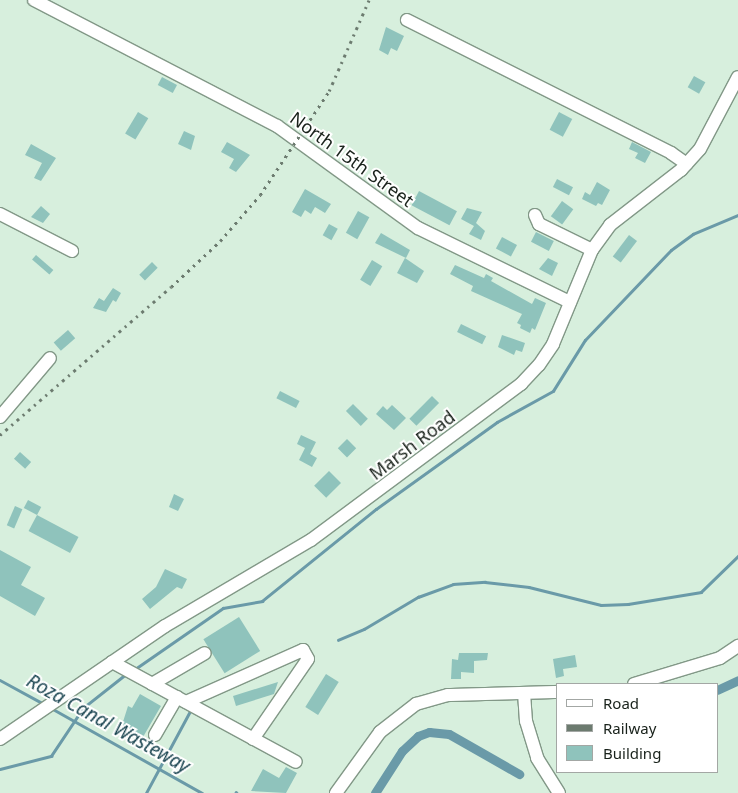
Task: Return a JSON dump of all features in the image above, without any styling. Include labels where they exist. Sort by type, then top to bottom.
[{"type":"street","name":"North 15th Street","points":[[34,0],[277,126],[418,228],[570,302]]},
{"type":"street","points":[[407,20],[671,153],[687,164]]},
{"type":"street","name":"Marsh Road","points":[[0,739],[28,718],[165,626],[312,540],[521,384],[539,365],[553,344],[592,250],[610,225],[687,164],[700,150],[738,77]]},
{"type":"street","points":[[0,214],[72,251]]},
{"type":"street","points":[[535,215],[539,224],[592,250]]},
{"type":"street","points":[[0,417],[50,358]]},
{"type":"street","points":[[637,683],[720,658],[738,646]]},
{"type":"street","points":[[155,735],[181,700],[304,650],[308,659],[253,739]]},
{"type":"street","points":[[152,684],[205,653]]},
{"type":"street","points":[[112,662],[296,762]]},
{"type":"street","points":[[336,793],[380,732],[416,704],[448,695],[556,692]]},
{"type":"street","points":[[524,693],[526,721],[537,758],[559,793]]},
{"type":"building","points":[[386,27],[404,36],[397,51],[391,48],[388,55],[379,50]]},
{"type":"building","points":[[694,76],[705,82],[699,94],[688,87]]},
{"type":"building","points":[[162,77],[177,85],[173,93],[158,85]]},
{"type":"building","points":[[138,112],[148,118],[135,140],[125,133]]},
{"type":"building","points":[[559,112],[572,119],[563,137],[550,130]]},
{"type":"building","points":[[184,131],[195,136],[191,150],[178,144]]},
{"type":"building","points":[[227,142],[250,155],[236,172],[229,168],[234,159],[221,152]]},
{"type":"building","points":[[632,142],[651,152],[645,163],[635,158],[638,153],[629,149]]},
{"type":"building","points":[[31,144],[56,158],[41,181],[34,178],[42,163],[25,155]]},
{"type":"building","points":[[557,179],[573,187],[569,195],[553,187]]},
{"type":"building","points":[[597,182],[610,190],[602,205],[598,203],[596,206],[582,199],[585,192],[590,195]]},
{"type":"building","points":[[305,189],[331,204],[325,213],[315,207],[311,214],[305,210],[301,217],[292,212]]},
{"type":"building","points":[[419,191],[457,211],[449,225],[411,205]]},
{"type":"building","points":[[562,201],[573,209],[562,225],[551,216]]},
{"type":"building","points":[[41,206],[50,214],[43,223],[31,217]]},
{"type":"building","points":[[467,208],[482,212],[476,223],[485,231],[481,240],[469,234],[474,226],[461,219]]},
{"type":"building","points":[[358,211],[369,217],[357,239],[346,233]]},
{"type":"building","points":[[329,224],[338,229],[331,240],[323,235]]},
{"type":"building","points":[[536,232],[554,241],[549,251],[531,242]]},
{"type":"building","points":[[381,233],[410,250],[406,258],[375,243]]},
{"type":"building","points":[[629,235],[637,241],[621,263],[613,257]]},
{"type":"building","points":[[502,237],[517,245],[511,256],[496,248]]},
{"type":"building","points":[[36,255],[53,270],[49,275],[32,260]]},
{"type":"building","points":[[405,258],[424,271],[417,283],[397,273]]},
{"type":"building","points":[[548,258],[558,263],[552,276],[539,269]]},
{"type":"building","points":[[372,260],[382,266],[370,286],[360,280]]},
{"type":"building","points":[[152,262],[158,268],[145,280],[139,275]]},
{"type":"building","points":[[455,265],[484,278],[486,274],[493,278],[491,281],[532,304],[535,298],[546,303],[535,330],[532,328],[530,333],[520,328],[521,325],[517,323],[522,314],[471,291],[473,286],[450,274]]},
{"type":"building","points":[[113,288],[121,293],[116,302],[113,300],[106,312],[93,308],[99,298],[104,301]]},
{"type":"building","points":[[461,324],[486,336],[482,344],[457,332]]},
{"type":"building","points":[[68,330],[75,338],[61,351],[54,342]]},
{"type":"building","points":[[502,335],[525,343],[522,352],[516,350],[514,355],[498,347]]},
{"type":"building","points":[[280,391],[300,401],[296,408],[276,398]]},
{"type":"building","points":[[432,396],[439,403],[416,426],[409,419]]},
{"type":"building","points":[[353,404],[368,419],[361,426],[346,411]]},
{"type":"building","points":[[392,405],[406,418],[394,430],[376,414],[383,406],[387,410]]},
{"type":"building","points":[[301,435],[316,442],[310,454],[317,458],[312,467],[299,460],[305,448],[297,444]]},
{"type":"building","points":[[347,439],[356,448],[347,457],[338,448]]},
{"type":"building","points":[[20,452],[31,462],[25,469],[14,459]]},
{"type":"building","points":[[329,471],[341,483],[326,498],[314,486]]},
{"type":"building","points":[[174,494],[184,499],[178,511],[169,507]]},
{"type":"building","points":[[28,500],[41,507],[37,515],[24,508]]},
{"type":"building","points":[[15,506],[22,509],[14,528],[7,525]]},
{"type":"building","points":[[37,515],[78,537],[70,553],[29,531]]},
{"type":"building","points":[[0,550],[31,567],[21,585],[45,598],[35,616],[0,596]]},
{"type":"building","points":[[165,569],[187,579],[182,589],[177,587],[150,609],[142,599],[156,587]]},
{"type":"building","points":[[239,617],[260,651],[225,673],[203,639]]},
{"type":"building","points":[[459,653],[488,653],[487,660],[474,661],[474,673],[461,672],[461,679],[451,679],[452,659],[458,660]]},
{"type":"building","points":[[575,655],[577,667],[563,669],[564,676],[556,678],[553,659]]},
{"type":"building","points":[[326,674],[339,682],[318,715],[305,707]]},
{"type":"building","points":[[278,682],[274,694],[236,706],[233,696]]},
{"type":"building","points":[[140,694],[161,706],[143,737],[122,725],[128,706],[132,708]]},
{"type":"building","points":[[286,767],[297,773],[286,793],[251,791],[263,769],[279,778]]},
{"type":"waterway","points":[[135,669],[223,608],[262,601],[376,509],[497,422],[553,391],[585,340],[671,250],[693,234],[738,215]]},
{"type":"waterway","points":[[338,640],[364,629],[418,597],[453,584],[485,582],[529,587],[601,605],[628,604],[701,592],[738,556]]},
{"type":"waterway","points":[[0,769],[51,756],[83,708],[126,674]]},
{"type":"waterway","name":"Roza Canal Wasteway","points":[[0,680],[44,704]]},
{"type":"waterway","points":[[718,690],[738,680]]},
{"type":"waterway","name":"Roza Canal Wasteway","points":[[53,709],[202,793]]},
{"type":"waterway","points":[[146,793],[189,713]]},
{"type":"waterway","points":[[375,793],[402,751],[418,736],[429,732],[449,734],[519,774]]},
{"type":"railway","points":[[0,435],[171,287],[220,241],[260,195],[329,91],[369,0]]}]
